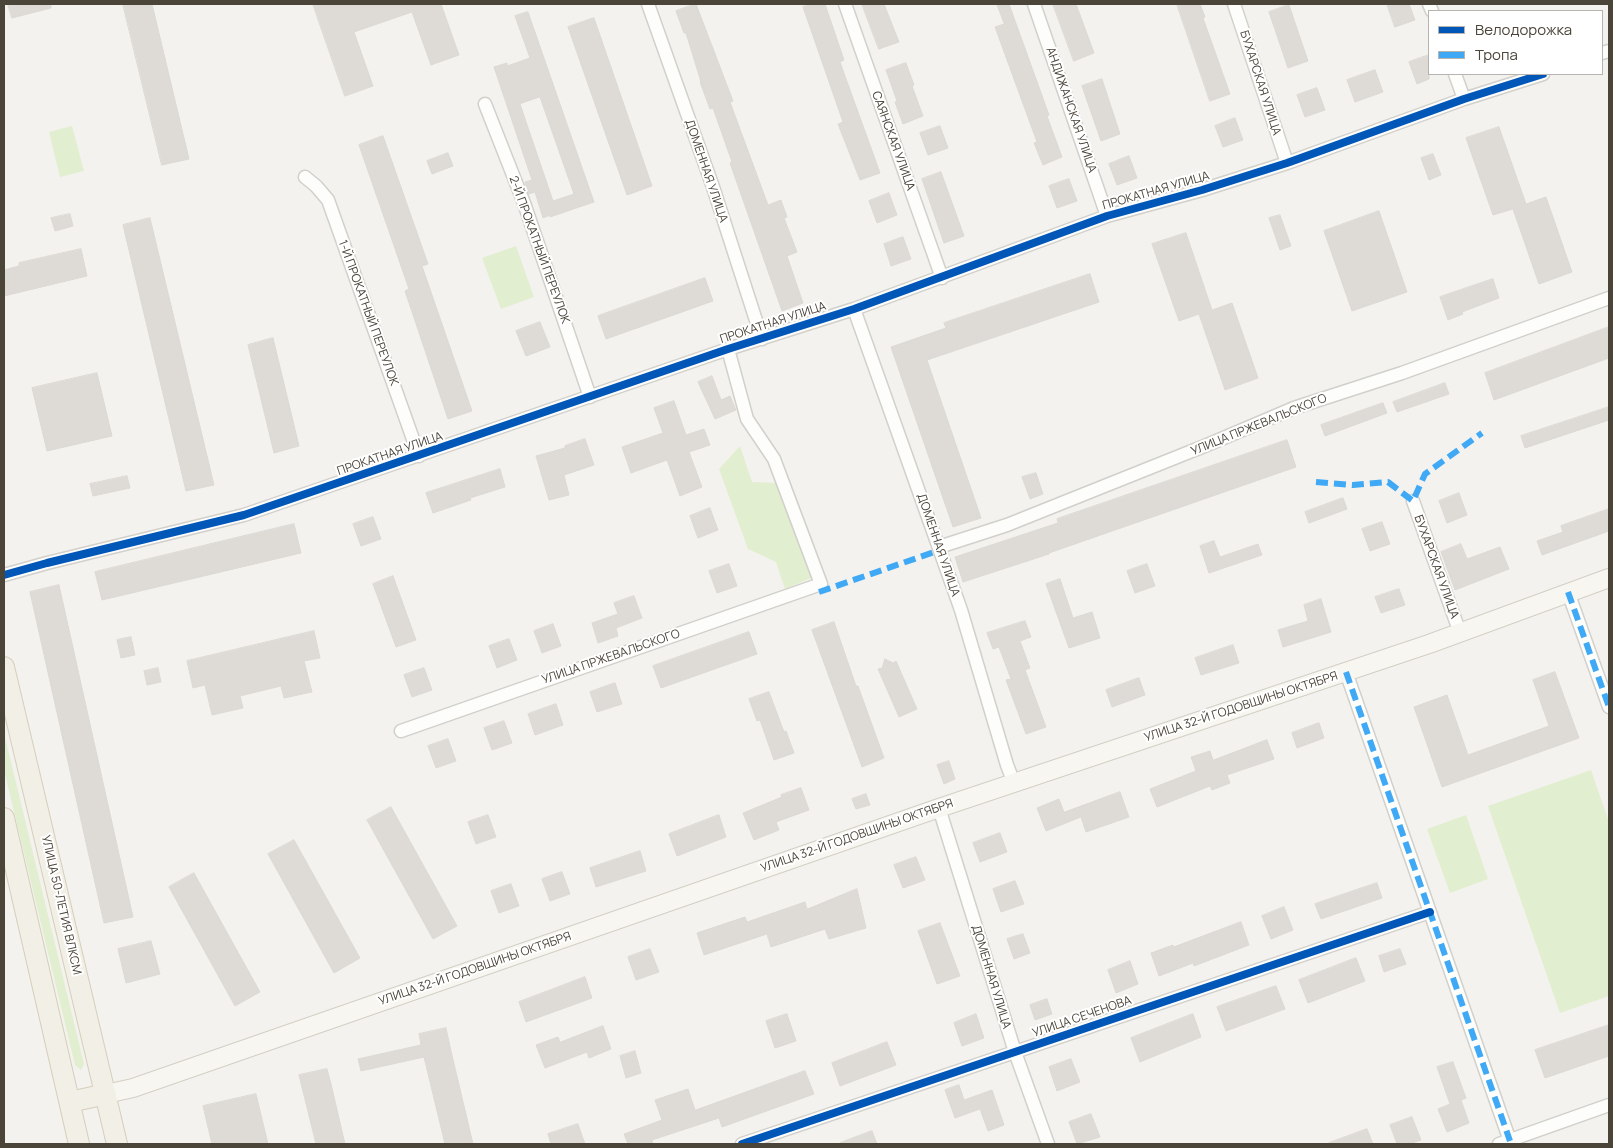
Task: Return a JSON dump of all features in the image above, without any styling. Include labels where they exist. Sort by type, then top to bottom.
[{"type":"main road","name":"УЛИЦА 32-Й ГОДОВЩИНЫ ОКТЯБРЯ","points":[[106,1094],[133,1088],[939,808],[1460,633],[1609,578]]},
{"type":"main road","name":"УЛИЦА 50-ЛЕТИЯ ВЛКСМ","points":[[4,667],[117,1144]]},
{"type":"main road","points":[[4,818],[79,1144]]},
{"type":"main road","points":[[70,1102],[106,1094]]},
{"type":"street","name":"ДОМЕННАЯ УЛИЦА","points":[[648,4],[713,187],[762,339]]},
{"type":"street","name":"САЯНСКАЯ УЛИЦА","points":[[845,4],[942,278]]},
{"type":"street","name":"АНДИЖАНСКАЯ УЛИЦА","points":[[1034,4],[1107,216]]},
{"type":"street","name":"БУХАРСКАЯ УЛИЦА","points":[[1234,4],[1287,163]]},
{"type":"street","points":[[1455,75],[1464,99]]},
{"type":"street","name":"ПРОКАТНАЯ УЛИЦА","points":[[4,576],[48,563],[244,515],[728,349],[854,309],[1107,216],[1202,190],[1287,163],[1464,99],[1540,75]]},
{"type":"street","name":"2-Й ПРОКАТНЫЙ ПЕРЕУЛОК","points":[[485,104],[524,203],[590,397]]},
{"type":"street","name":"1-Й ПРОКАТНЫЙ ПЕРЕУЛОК","points":[[305,177],[328,200],[420,456]]},
{"type":"street","name":"УЛИЦА ПРЖЕВАЛЬСКОГО","points":[[939,547],[1007,525],[1294,408],[1402,374],[1609,298]]},
{"type":"street","name":"ДОМЕННАЯ УЛИЦА","points":[[854,309],[961,610],[1014,783]]},
{"type":"street","name":"УЛИЦА ПРЖЕВАЛЬСКОГО","points":[[401,731],[820,584],[774,459],[747,419],[728,349]]},
{"type":"street","name":"БУХАРСКАЯ УЛИЦА","points":[[1413,501],[1460,633]]},
{"type":"street","points":[[1568,592],[1609,707]]},
{"type":"street","points":[[1346,672],[1430,912],[1504,1142],[1609,1105]]},
{"type":"street","name":"ДОМЕННАЯ УЛИЦА","points":[[939,808],[1015,1052],[1048,1144]]},
{"type":"street","name":"УЛИЦА СЕЧЕНОВА","points":[[742,1144],[1430,912]]},
{"type":"green space","points":[[72,126],[84,171],[60,177],[49,132]]},
{"type":"green space","points":[[516,246],[534,297],[501,309],[482,258]]},
{"type":"green space","points":[[740,446],[752,482],[777,483],[811,578],[785,589],[776,562],[748,549],[719,469]]},
{"type":"green space","points":[[4,733],[84,1064],[81,1070],[75,1065],[4,770]]},
{"type":"green space","points":[[1591,770],[1609,822],[1609,996],[1560,1013],[1488,806]]},
{"type":"green space","points":[[1466,815],[1488,879],[1450,893],[1427,829]]},
{"type":"building","points":[[8,4],[51,4],[51,8],[12,18]]},
{"type":"building","points":[[123,4],[152,4],[189,159],[162,165]]},
{"type":"building","points":[[313,4],[441,4],[459,55],[431,65],[412,12],[354,32],[373,86],[345,96]]},
{"type":"building","points":[[696,4],[733,101],[730,102],[768,205],[781,200],[787,217],[784,218],[797,252],[787,256],[803,303],[782,311],[730,163],[732,162],[713,108],[710,109],[686,33],[684,33],[676,11]]},
{"type":"building","points":[[811,4],[825,4],[844,60],[840,62],[880,173],[860,180],[838,124],[843,122],[803,7]]},
{"type":"building","points":[[862,4],[884,4],[899,42],[879,49]]},
{"type":"building","points":[[997,4],[1009,4],[1062,157],[1043,165],[1034,143],[1037,142],[995,27],[1004,24]]},
{"type":"building","points":[[1053,4],[1076,4],[1094,53],[1074,61]]},
{"type":"building","points":[[1177,4],[1200,4],[1205,17],[1203,18],[1230,94],[1210,101]]},
{"type":"building","points":[[1387,4],[1409,4],[1415,20],[1395,27]]},
{"type":"building","points":[[1289,5],[1308,61],[1288,68],[1269,12]]},
{"type":"building","points":[[528,12],[594,202],[550,217],[550,215],[543,218],[535,192],[529,194],[526,186],[525,182],[532,180],[494,67],[507,63],[507,66],[530,58],[515,16]],"holes":[[[540,97],[574,194],[553,201],[520,104]]]},
{"type":"building","points":[[594,18],[652,186],[627,195],[568,27]]},
{"type":"building","points":[[1428,55],[1429,79],[1417,84],[1409,62]]},
{"type":"building","points":[[906,63],[923,116],[903,124],[886,70]]},
{"type":"building","points":[[1375,70],[1383,92],[1355,102],[1347,80]]},
{"type":"building","points":[[1102,79],[1120,134],[1101,141],[1082,86]]},
{"type":"building","points":[[1317,88],[1325,110],[1305,117],[1297,95]]},
{"type":"building","points":[[1235,118],[1243,140],[1223,147],[1215,126]]},
{"type":"building","points":[[940,126],[948,148],[928,155],[920,133]]},
{"type":"building","points":[[1499,127],[1526,204],[1546,197],[1572,272],[1539,284],[1513,209],[1493,215],[1466,138]]},
{"type":"building","points":[[383,136],[428,264],[422,266],[472,411],[448,419],[405,291],[409,289],[359,145]]},
{"type":"building","points":[[448,153],[453,166],[432,174],[427,161]]},
{"type":"building","points":[[1433,154],[1441,175],[1429,180],[1421,158]]},
{"type":"building","points":[[1129,156],[1137,178],[1117,185],[1109,164]]},
{"type":"building","points":[[941,172],[964,236],[944,243],[922,179]]},
{"type":"building","points":[[1069,179],[1077,201],[1057,208],[1049,186]]},
{"type":"building","points":[[889,193],[897,215],[877,223],[869,201]]},
{"type":"building","points":[[1379,211],[1407,292],[1352,311],[1324,231]]},
{"type":"building","points":[[70,214],[73,226],[55,231],[51,218]]},
{"type":"building","points":[[1280,215],[1291,246],[1280,250],[1269,218]]},
{"type":"building","points":[[150,218],[214,485],[186,491],[123,225]]},
{"type":"building","points":[[1186,233],[1212,310],[1232,303],[1258,378],[1225,390],[1199,314],[1179,321],[1152,244]]},
{"type":"building","points":[[903,237],[911,259],[891,266],[884,244]]},
{"type":"building","points":[[81,249],[87,276],[4,296],[4,270],[19,266],[19,263]]},
{"type":"building","points":[[1090,274],[1099,302],[927,360],[981,518],[953,527],[891,347],[946,328],[944,323]]},
{"type":"building","points":[[705,278],[713,301],[606,339],[598,316]]},
{"type":"building","points":[[1493,279],[1499,298],[1462,312],[1463,314],[1448,320],[1440,297]]},
{"type":"building","points":[[540,322],[550,347],[526,356],[516,331]]},
{"type":"building","points":[[1609,327],[1609,358],[1494,400],[1485,373]]},
{"type":"building","points":[[273,338],[299,446],[274,453],[248,345]]},
{"type":"building","points":[[97,373],[112,436],[47,451],[32,388]]},
{"type":"building","points":[[712,376],[721,400],[730,396],[736,410],[715,419],[698,382]]},
{"type":"building","points":[[1445,383],[1449,394],[1397,412],[1393,402]]},
{"type":"building","points":[[674,401],[686,435],[704,429],[710,445],[689,452],[702,487],[680,496],[667,460],[631,473],[622,447],[663,433],[654,408]]},
{"type":"building","points":[[1383,403],[1387,413],[1325,436],[1321,425]]},
{"type":"building","points":[[1609,407],[1609,420],[1525,448],[1521,436]]},
{"type":"building","points":[[585,439],[594,465],[564,475],[569,495],[549,500],[536,456],[565,448],[565,446]]},
{"type":"building","points":[[1287,440],[1296,467],[1049,554],[963,582],[955,557],[1058,523],[1057,519]]},
{"type":"building","points":[[500,469],[505,487],[470,498],[471,500],[433,513],[426,493]]},
{"type":"building","points":[[1036,473],[1043,494],[1030,499],[1022,477]]},
{"type":"building","points":[[127,476],[130,488],[93,496],[90,484]]},
{"type":"building","points":[[1459,493],[1467,515],[1447,523],[1439,501]]},
{"type":"building","points":[[1343,498],[1347,509],[1309,523],[1305,512]]},
{"type":"building","points":[[710,508],[718,530],[698,538],[690,516]]},
{"type":"building","points":[[1609,509],[1609,531],[1542,555],[1537,541],[1563,532],[1561,526]]},
{"type":"building","points":[[373,517],[381,539],[361,546],[353,524]]},
{"type":"building","points":[[1382,522],[1390,544],[1370,551],[1362,529]]},
{"type":"building","points":[[294,524],[301,553],[102,600],[95,572]]},
{"type":"building","points":[[1214,541],[1220,557],[1258,544],[1262,555],[1209,573],[1200,546]]},
{"type":"building","points":[[1461,544],[1467,559],[1500,547],[1509,569],[1455,590],[1441,552]]},
{"type":"building","points":[[729,564],[737,586],[717,593],[709,571]]},
{"type":"building","points":[[1147,564],[1155,586],[1135,593],[1127,571]]},
{"type":"building","points":[[393,576],[416,640],[396,647],[373,584]]},
{"type":"building","points":[[1060,579],[1073,618],[1092,612],[1100,638],[1069,648],[1046,584]]},
{"type":"building","points":[[59,585],[133,917],[104,923],[30,592]]},
{"type":"building","points":[[1399,589],[1405,605],[1381,613],[1375,597]]},
{"type":"building","points":[[634,596],[642,618],[616,628],[618,636],[598,643],[592,623],[618,614],[614,603]]},
{"type":"building","points":[[1321,599],[1331,632],[1283,647],[1278,630],[1308,621],[1304,605]]},
{"type":"building","points":[[1025,621],[1031,637],[1020,641],[1030,668],[1025,670],[1046,727],[1026,734],[1006,680],[1011,679],[999,647],[993,649],[987,633]]},
{"type":"building","points":[[834,622],[884,758],[862,767],[812,630]]},
{"type":"building","points":[[553,624],[561,646],[542,653],[534,631]]},
{"type":"building","points":[[314,631],[320,658],[304,661],[312,692],[284,698],[281,686],[240,696],[243,708],[212,715],[205,685],[193,688],[187,661]]},
{"type":"building","points":[[749,632],[757,654],[661,688],[653,666]]},
{"type":"building","points":[[131,637],[135,655],[121,658],[117,640]]},
{"type":"building","points":[[509,639],[517,660],[497,668],[489,646]]},
{"type":"building","points":[[1233,645],[1239,663],[1201,675],[1195,658]]},
{"type":"building","points":[[885,659],[893,663],[896,661],[917,709],[899,717],[878,669],[882,668]]},
{"type":"building","points":[[158,668],[161,682],[147,685],[144,671]]},
{"type":"building","points":[[424,668],[432,690],[412,697],[404,675]]},
{"type":"building","points":[[1555,672],[1579,738],[1442,787],[1414,707],[1447,695],[1468,755],[1549,726],[1533,680]]},
{"type":"building","points":[[1139,678],[1145,695],[1112,707],[1106,690]]},
{"type":"building","points":[[615,683],[622,704],[597,712],[590,692]]},
{"type":"building","points":[[769,692],[794,753],[774,760],[760,720],[757,721],[749,699]]},
{"type":"building","points":[[556,704],[563,725],[535,735],[528,714]]},
{"type":"building","points":[[504,721],[512,743],[492,750],[484,728]]},
{"type":"building","points":[[1319,723],[1324,738],[1297,748],[1292,733]]},
{"type":"building","points":[[448,739],[456,761],[436,768],[428,746]]},
{"type":"building","points":[[1267,740],[1274,759],[1227,775],[1230,783],[1212,790],[1210,786],[1157,807],[1150,789],[1196,771],[1191,757],[1210,751],[1213,760]]},
{"type":"building","points":[[949,761],[955,779],[944,784],[937,765]]},
{"type":"building","points":[[801,788],[809,810],[776,822],[779,830],[754,840],[743,813]]},
{"type":"building","points":[[1120,792],[1129,817],[1086,832],[1081,817],[1046,831],[1037,808],[1059,799],[1064,812]]},
{"type":"building","points":[[866,794],[870,805],[856,809],[852,799]]},
{"type":"building","points":[[391,807],[457,926],[433,939],[367,820]]},
{"type":"building","points":[[488,815],[496,837],[476,844],[468,822]]},
{"type":"building","points":[[719,815],[726,837],[677,856],[669,834]]},
{"type":"building","points":[[1000,833],[1007,852],[980,862],[973,843]]},
{"type":"building","points":[[294,840],[360,958],[334,973],[268,854]]},
{"type":"building","points":[[640,851],[646,871],[596,887],[590,868]]},
{"type":"building","points":[[916,857],[925,880],[903,888],[894,865]]},
{"type":"building","points":[[562,872],[570,894],[550,901],[542,879]]},
{"type":"building","points":[[194,873],[260,992],[235,1006],[169,887]]},
{"type":"building","points":[[1015,881],[1024,904],[1001,912],[993,889]]},
{"type":"building","points":[[1377,883],[1382,898],[1321,919],[1315,904]]},
{"type":"building","points":[[511,884],[519,906],[499,913],[491,891]]},
{"type":"building","points":[[857,889],[866,928],[829,939],[825,929],[771,947],[767,934],[704,955],[697,933],[745,917],[747,922],[805,902],[807,909]]},
{"type":"building","points":[[1284,907],[1293,930],[1271,939],[1262,916]]},
{"type":"building","points":[[1241,922],[1249,945],[1194,966],[1193,963],[1159,976],[1151,953]]},
{"type":"building","points":[[940,923],[960,976],[937,984],[918,931]]},
{"type":"building","points":[[1023,934],[1030,953],[1014,959],[1007,939]]},
{"type":"building","points":[[151,941],[160,974],[126,983],[118,949]]},
{"type":"building","points":[[650,949],[659,972],[636,980],[628,957]]},
{"type":"building","points":[[1400,949],[1406,964],[1384,972],[1379,956]]},
{"type":"building","points":[[1356,958],[1365,981],[1308,1003],[1299,980]]},
{"type":"building","points":[[1130,961],[1138,984],[1116,993],[1108,970]]},
{"type":"building","points":[[585,977],[592,998],[526,1022],[519,1002]]},
{"type":"building","points":[[1276,986],[1285,1009],[1226,1031],[1217,1007]]},
{"type":"building","points":[[1047,999],[1052,1014],[1035,1020],[1030,1005]]},
{"type":"building","points":[[787,1014],[796,1041],[775,1048],[766,1021]]},
{"type":"building","points":[[976,1014],[984,1038],[962,1046],[954,1023]]},
{"type":"building","points":[[1193,1014],[1201,1037],[1140,1062],[1131,1038]]},
{"type":"building","points":[[1609,1025],[1609,1056],[1545,1078],[1535,1050]]},
{"type":"building","points":[[603,1026],[611,1049],[589,1058],[587,1052],[545,1068],[536,1045],[558,1037],[560,1042]]},
{"type":"building","points":[[446,1028],[473,1144],[445,1144],[424,1057],[361,1071],[358,1059],[421,1045],[419,1034]]},
{"type":"building","points":[[887,1042],[896,1065],[840,1086],[832,1063]]},
{"type":"building","points":[[635,1051],[641,1073],[626,1078],[620,1056]]},
{"type":"building","points":[[1071,1059],[1080,1082],[1057,1091],[1049,1067]]},
{"type":"building","points":[[1453,1062],[1466,1098],[1461,1100],[1469,1123],[1447,1132],[1438,1109],[1450,1104],[1437,1067]]},
{"type":"building","points":[[327,1069],[345,1144],[316,1144],[299,1075]]},
{"type":"building","points":[[805,1071],[814,1094],[722,1127],[719,1118],[652,1140],[653,1144],[628,1144],[624,1134],[662,1120],[655,1100],[688,1089],[695,1110]]},
{"type":"building","points":[[959,1085],[964,1100],[992,1090],[1004,1125],[988,1131],[980,1109],[955,1118],[945,1090]]},
{"type":"building","points":[[256,1094],[268,1144],[212,1144],[203,1106]]},
{"type":"building","points":[[1091,1114],[1100,1137],[1077,1144],[1069,1122]]},
{"type":"building","points":[[1412,1117],[1421,1140],[1409,1144],[1397,1144],[1390,1125]]},
{"type":"building","points":[[578,1124],[585,1144],[551,1144],[548,1134]]},
{"type":"building","points":[[1367,1129],[1373,1144],[1329,1144],[1329,1143]]},
{"type":"building","points":[[872,1131],[877,1144],[840,1144],[840,1143]]},
{"type":"marked path","points":[[1316,482],[1353,485],[1388,482],[1413,501],[1425,474],[1482,433]]},
{"type":"marked path","points":[[819,592],[940,550]]},
{"type":"marked path","points":[[1568,592],[1609,707]]},
{"type":"marked path","points":[[1346,672],[1510,1141]]},
{"type":"cycle path","points":[[4,575],[244,515],[728,349],[854,309],[1107,216],[1202,190],[1287,163],[1464,99],[1540,75]]},
{"type":"cycle path","points":[[742,1144],[1430,912]]}]
